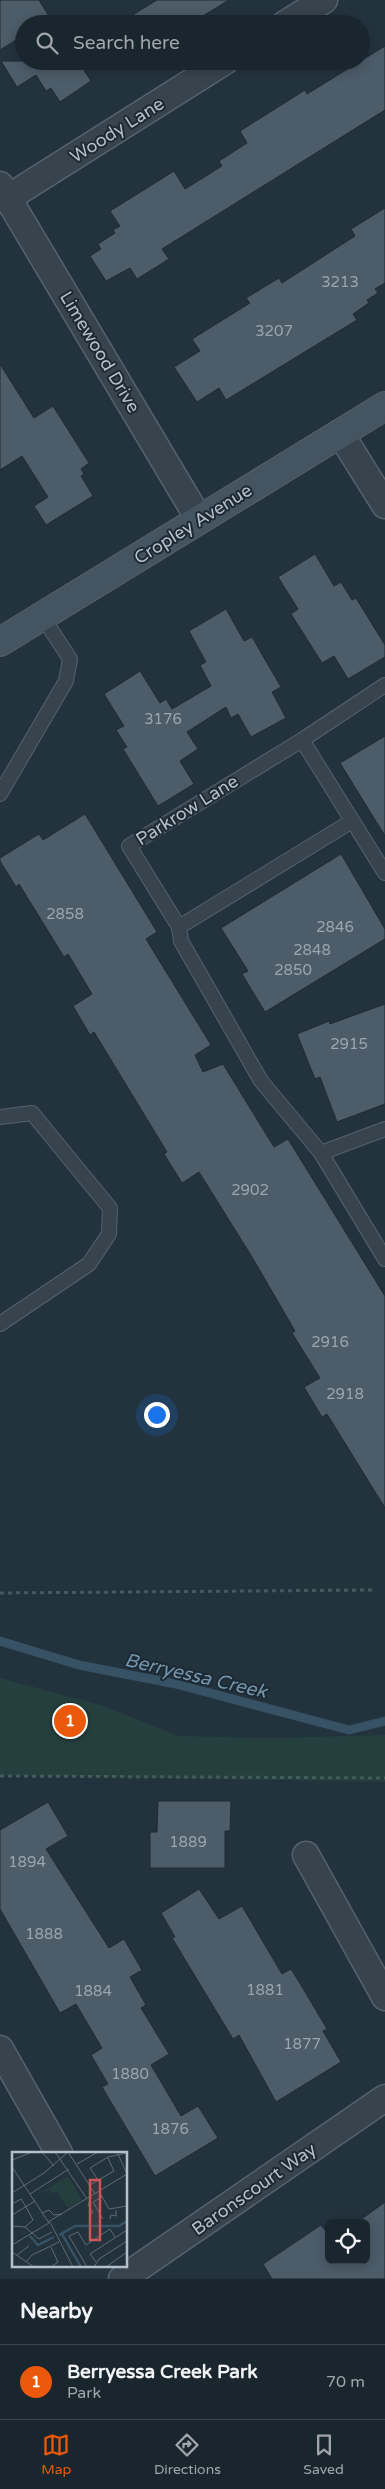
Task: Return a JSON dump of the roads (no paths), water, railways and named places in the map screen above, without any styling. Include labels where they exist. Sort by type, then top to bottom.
[{"type":"street","points":[[290,13],[324,0]]},
{"type":"street","name":"Woody Lane","points":[[4,191],[210,70]]},
{"type":"street","name":"Limewood Drive","points":[[4,191],[199,519]]},
{"type":"street","name":"Cropley Avenue","points":[[0,642],[385,406]]},
{"type":"street","points":[[340,433],[385,505]]},
{"type":"street","points":[[306,1855],[385,1997]]},
{"type":"street","points":[[0,2048],[58,2152]]},
{"type":"street","name":"Baronscourt Way","points":[[124,2273],[385,2098]]},
{"type":"lane","points":[[0,794],[66,681],[70,659],[42,616]]},
{"type":"lane","name":"Parkrow Lane","points":[[385,685],[302,740],[129,846],[178,927],[181,941],[261,1081],[321,1153],[385,1259]]},
{"type":"lane","points":[[302,740],[385,873]]},
{"type":"lane","points":[[178,927],[352,821]]},
{"type":"lane","points":[[0,1117],[32,1113],[110,1208],[109,1234],[90,1264],[0,1324]]},
{"type":"lane","points":[[321,1153],[385,1129]]},
{"type":"waterway","name":"Berryessa Creek","points":[[0,1641],[79,1665],[176,1684],[349,1730],[385,1721]]},
{"type":"place","name":"Berryessa Creek Park","points":[[70,1721]]}]
